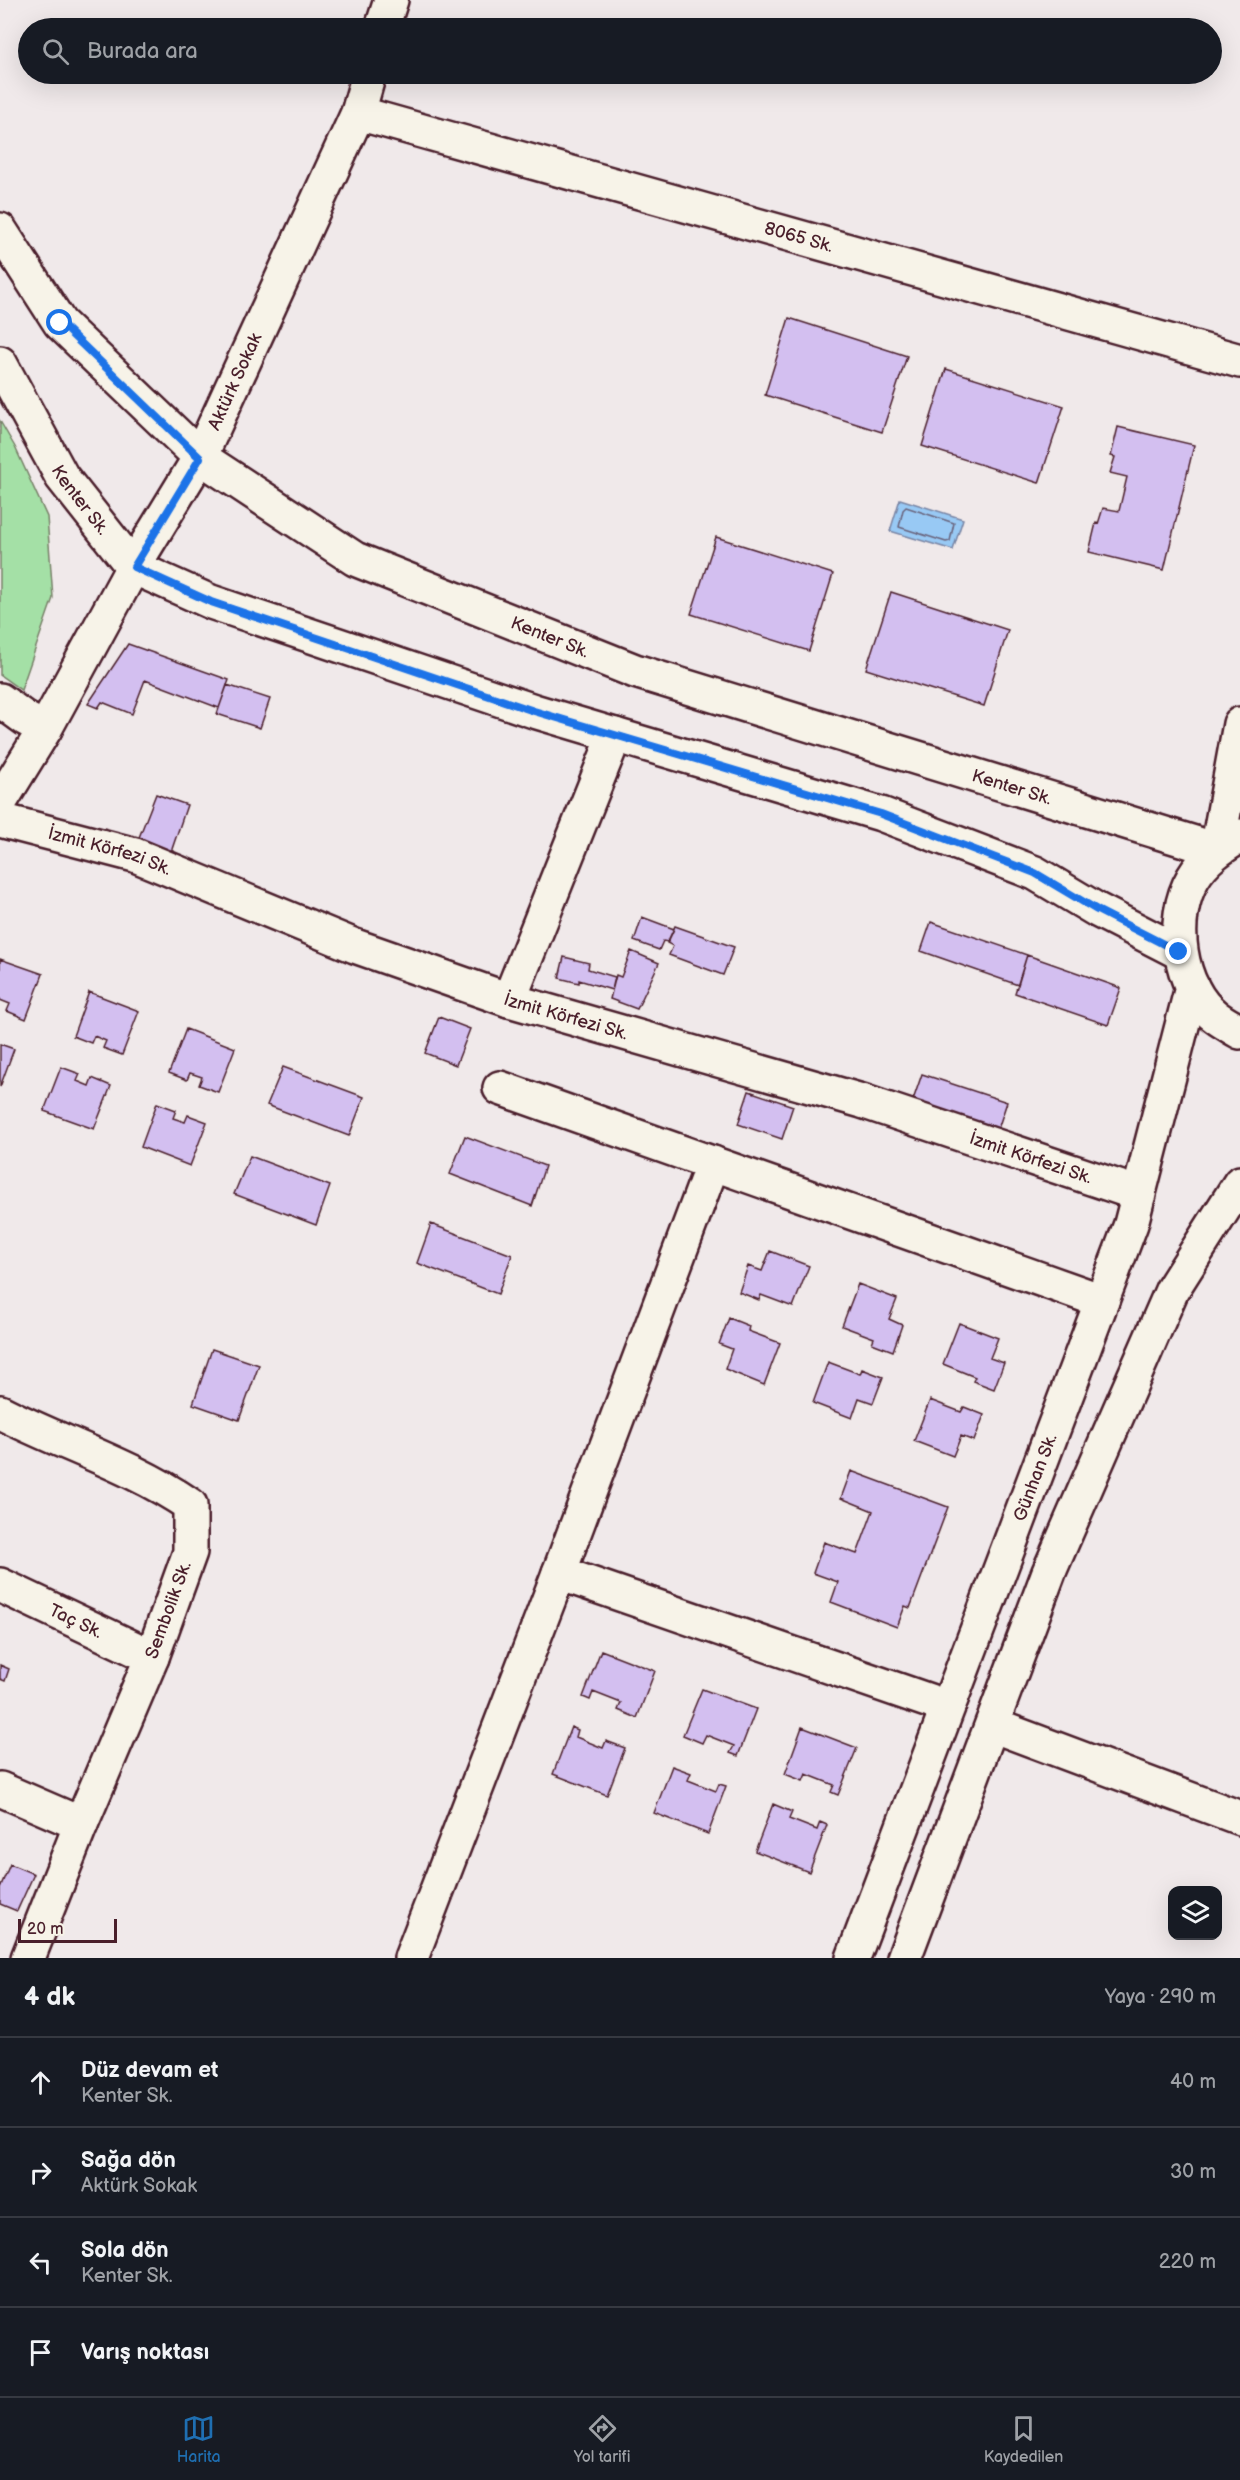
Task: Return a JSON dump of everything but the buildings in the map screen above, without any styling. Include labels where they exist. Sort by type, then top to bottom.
[{"type":"street","points":[[385,18],[391,0]]},
{"type":"street","name":"Aktürk Sokak","points":[[0,802],[45,729],[134,567],[200,458],[358,113],[366,84]]},
{"type":"street","name":"8065 Sk.","points":[[358,113],[1240,362]]},
{"type":"street","name":"Kenter Sk.","points":[[0,230],[60,323],[200,458],[355,560],[635,671],[1228,843]]},
{"type":"street","name":"Kenter Sk.","points":[[0,363],[62,477],[134,567],[222,606],[534,711],[903,822],[1035,873],[1097,910],[1179,952]]},
{"type":"street","points":[[0,700],[26,719],[45,729]]},
{"type":"street","points":[[1240,724],[1228,843],[1192,879],[1180,914],[1179,952],[1192,987],[1215,1016],[1240,1032]]},
{"type":"street","points":[[509,1000],[615,735]]},
{"type":"street","name":"İzmit Körfezi Sk.","points":[[0,820],[135,855],[355,946],[509,1000],[862,1101],[1139,1194]]},
{"type":"street","name":"Günhan Sk.","points":[[853,1958],[1131,1224],[1192,987]]},
{"type":"street","points":[[500,1088],[1102,1301]]},
{"type":"street","points":[[411,1958],[559,1573],[712,1163]]},
{"type":"street","points":[[904,1958],[1049,1572],[1172,1290],[1240,1183]]},
{"type":"street","name":"Sembolik Sk.","points":[[0,1412],[40,1433],[163,1486],[190,1505],[190,1552],[152,1657],[81,1824],[28,1958]]},
{"type":"street","points":[[559,1573],[947,1707]]},
{"type":"street","name":"Taç Sk.","points":[[0,1585],[152,1657]]},
{"type":"street","points":[[992,1725],[1240,1818]]},
{"type":"street","points":[[0,1790],[81,1824]]},
{"type":"green space","points":[[0,421],[15,447],[47,517],[53,598],[21,690],[0,675]]},
{"type":"water","points":[[900,499],[963,519],[953,550],[890,531]]},
{"type":"route","points":[[60,323],[200,458],[134,567],[211,602],[534,711],[881,814],[1035,873],[1097,910],[1179,952]]}]
